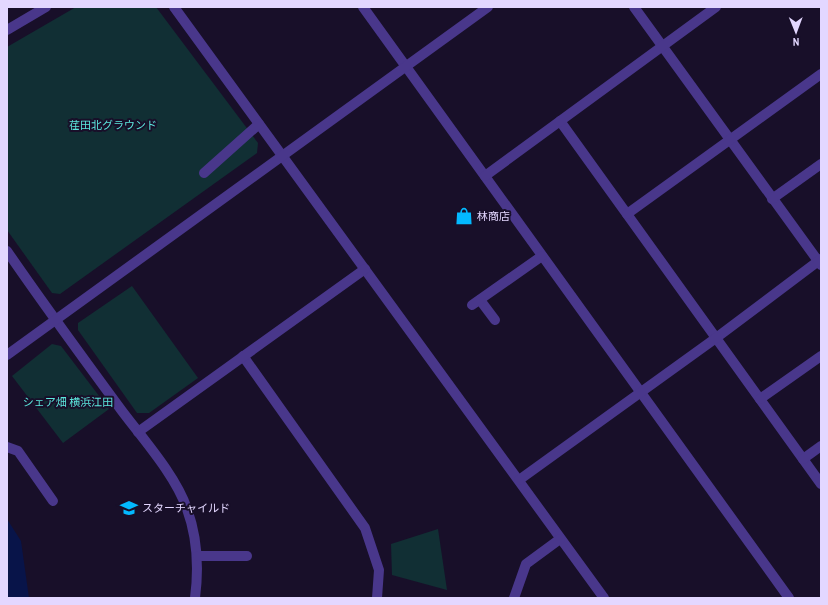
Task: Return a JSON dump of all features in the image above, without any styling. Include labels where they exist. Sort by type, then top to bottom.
[{"type":"street","points":[[7,30],[46,7]]},
{"type":"street","points":[[174,7],[604,598]]},
{"type":"street","points":[[363,7],[789,598]]},
{"type":"street","points":[[7,355],[488,7]]},
{"type":"street","points":[[519,480],[820,261],[772,199],[634,7]]},
{"type":"street","points":[[485,176],[716,7]]},
{"type":"street","points":[[627,214],[821,74]]},
{"type":"street","points":[[560,121],[821,484]]},
{"type":"street","points":[[204,173],[259,124]]},
{"type":"street","points":[[772,199],[821,164]]},
{"type":"street","points":[[7,251],[168,473],[187,507],[197,543],[198,556],[195,598]]},
{"type":"street","points":[[495,320],[476,303],[542,256]]},
{"type":"street","points":[[138,432],[365,269]]},
{"type":"street","points":[[243,356],[365,528],[379,570],[377,598]]},
{"type":"street","points":[[760,399],[821,356]]},
{"type":"street","points":[[803,459],[821,446]]},
{"type":"street","points":[[7,447],[18,451],[53,501]]},
{"type":"street","points":[[514,598],[526,564],[560,539]]},
{"type":"street","points":[[198,556],[247,556]]},
{"type":"green space","name":"荏田北グラウンド","points":[[76,7],[156,7],[258,143],[257,153],[60,294],[52,293],[7,230],[7,47]]},
{"type":"green space","points":[[132,286],[198,378],[149,413],[137,413],[78,330],[78,323]]},
{"type":"green space","name":"シェア畑 横浜江田","points":[[52,344],[61,346],[109,409],[63,443],[12,376]]},
{"type":"green space","points":[[438,529],[447,590],[392,575],[391,544]]},
{"type":"shaded area","points":[[7,519],[21,541],[29,598],[7,598]]},
{"type":"place","name":"林商店","points":[[464,216]]},
{"type":"place","name":"スターチャイルド","points":[[129,508]]}]
